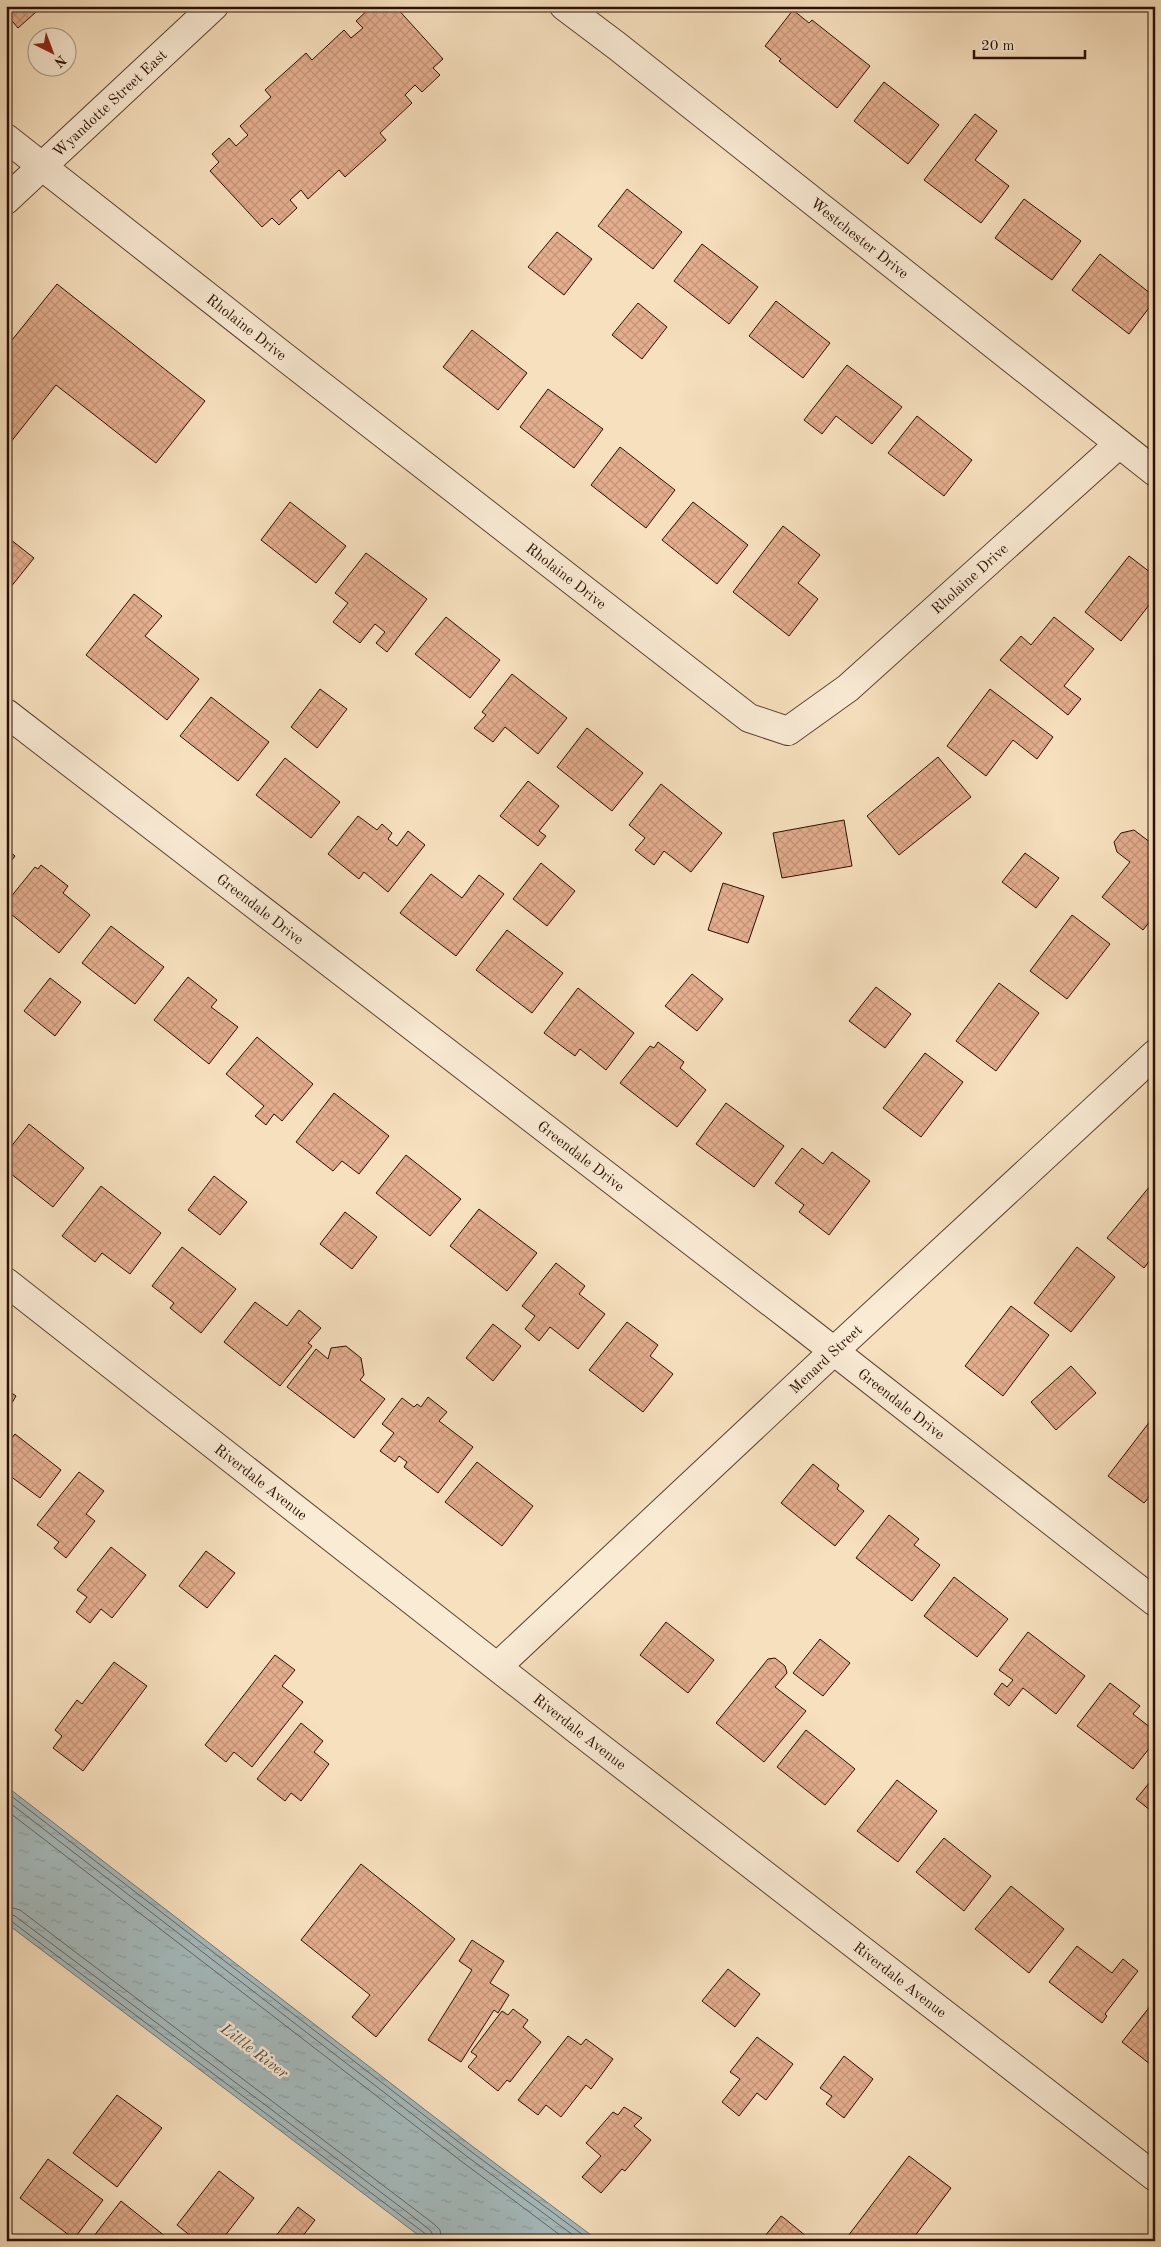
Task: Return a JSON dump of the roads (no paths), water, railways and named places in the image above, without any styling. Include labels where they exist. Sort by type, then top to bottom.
[{"type":"street","name":"Wyandotte Street East","points":[[6,200],[214,6]]},
{"type":"street","name":"Westchester Drive","points":[[564,6],[1155,472]]},
{"type":"street","name":"Rholaine Drive","points":[[6,138],[749,718],[788,731],[848,688],[1119,444]]},
{"type":"street","name":"Greendale Drive","points":[[6,713],[834,1351],[1155,1602]]},
{"type":"street","name":"Menard Street","points":[[498,1666],[1155,1054]]},
{"type":"street","name":"Riverdale Avenue","points":[[6,1282],[580,1732],[1155,2177]]},
{"type":"water","name":"Little River","points":[[6,1786],[472,2146],[599,2241],[426,2241],[6,1923]]}]
